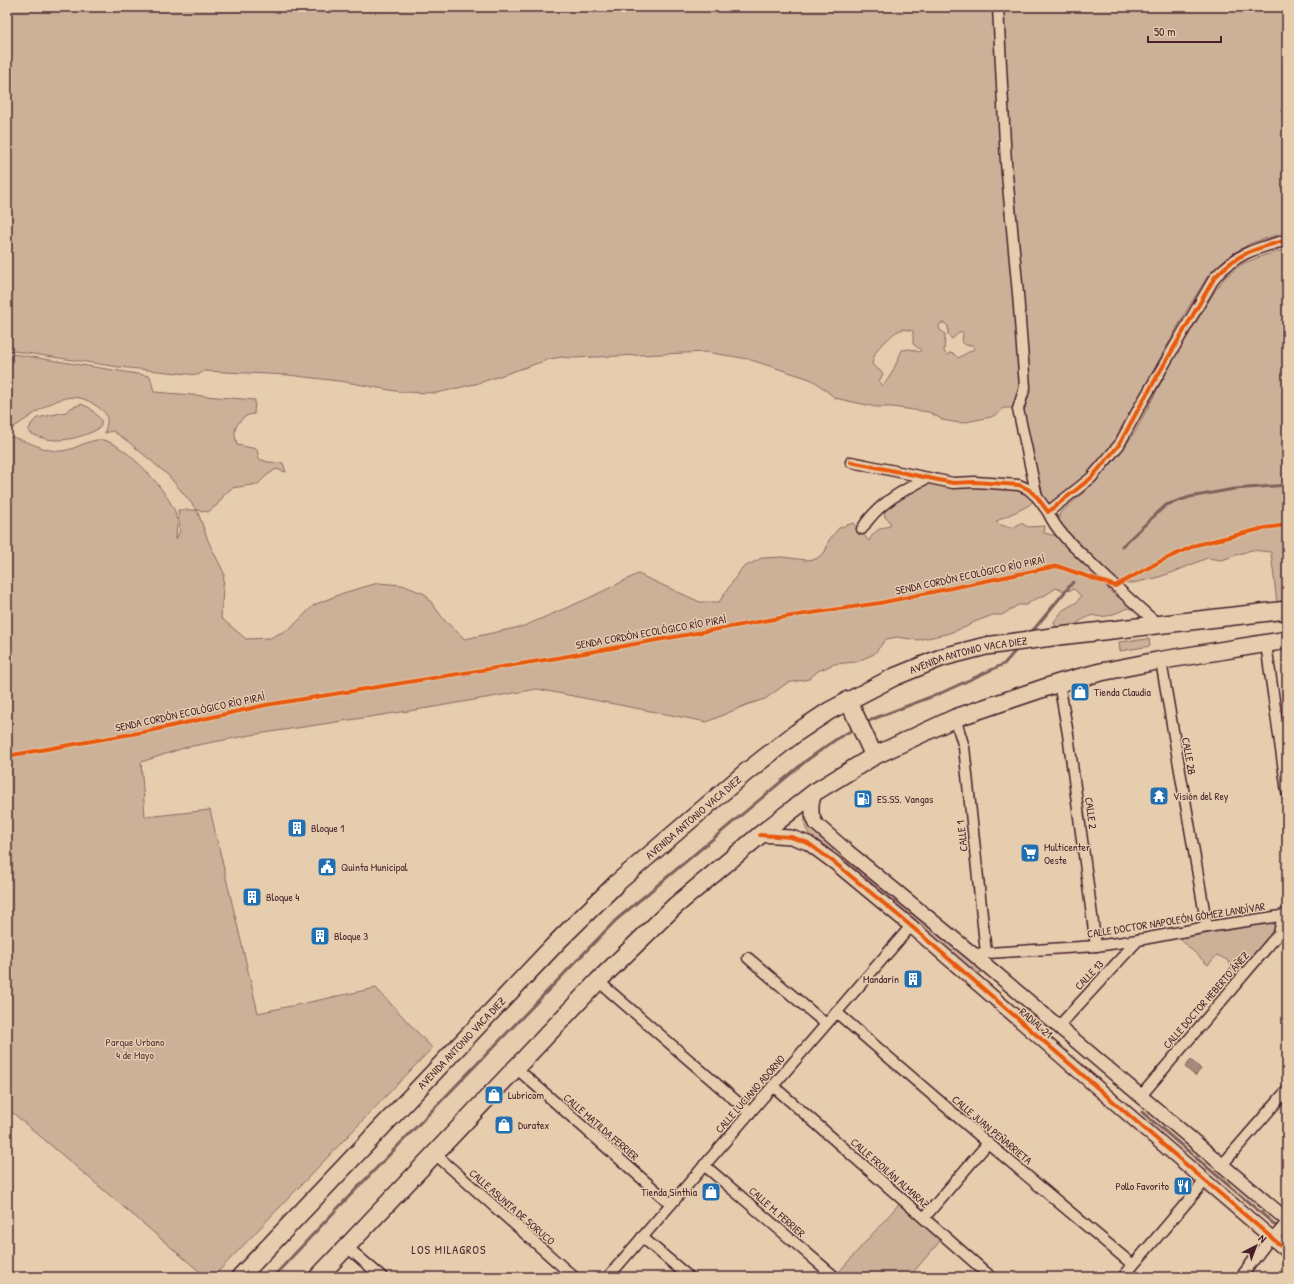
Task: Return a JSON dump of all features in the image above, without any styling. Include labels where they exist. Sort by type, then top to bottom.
[{"type":"highway","name":"AVENIDA ANTONIO VACA DIEZ","points":[[240,1277],[560,939],[618,882],[750,768],[796,733],[850,705],[894,677],[942,657],[986,646],[1059,636],[1287,610]]},
{"type":"highway","points":[[318,1277],[598,981],[675,906],[760,835],[871,749],[954,718],[1059,683],[1101,672],[1287,640]]},
{"type":"highway","points":[[850,705],[871,749]]},
{"type":"street","points":[[998,7],[1006,163],[1025,387],[1018,409],[1037,497]]},
{"type":"street","points":[[1048,512],[1091,478],[1119,445],[1140,406],[1216,277],[1227,265],[1246,253],[1287,240]]},
{"type":"street","points":[[851,462],[953,483],[975,482],[1019,484],[1028,488],[1048,512],[1054,524],[1065,539],[1109,581],[1159,625]]},
{"type":"street","points":[[862,529],[868,520],[884,503],[927,478]]},
{"type":"street","points":[[1266,644],[1287,792]]},
{"type":"street","name":"CALLE 2B","points":[[1161,661],[1206,927]]},
{"type":"street","name":"CALLE 2","points":[[1059,683],[1068,734],[1096,946]]},
{"type":"street","name":"CALLE 1","points":[[954,718],[964,747],[986,953]]},
{"type":"street","name":"RADIAL 21","points":[[815,792],[812,804],[812,814],[816,824],[973,954],[1140,1097],[1206,1181],[1274,1236],[1287,1251]]},
{"type":"street","name":"RADIAL 21","points":[[760,835],[791,836],[808,842],[1175,1141],[1222,1165],[1286,1222]]},
{"type":"street","points":[[835,863],[846,850]]},
{"type":"street","name":"CALLE DOCTOR NAPOLEÓN GÓMEZ LANDÍVAR","points":[[973,954],[1096,946],[1285,915]]},
{"type":"street","name":"CALLE DOCTOR HEBERTO ÁÑEZ","points":[[1140,1097],[1279,933],[1285,915]]},
{"type":"street","name":"CALLE LUCIANO ADORNO","points":[[608,1277],[911,926]]},
{"type":"street","name":"CALLE 13","points":[[1058,1027],[1138,940]]},
{"type":"street","points":[[748,958],[826,1024]]},
{"type":"street","points":[[598,981],[750,1113]]},
{"type":"street","name":"CALLE JUAN PEÑARRIETA","points":[[836,1012],[1133,1266]]},
{"type":"street","name":"CALLE MATILDA FERRIER","points":[[516,1068],[671,1204]]},
{"type":"street","name":"CALLE FROILÁN ALMARAZ","points":[[773,1086],[991,1277]]},
{"type":"street","points":[[1222,1165],[1287,1090]]},
{"type":"street","points":[[924,1218],[988,1143]]},
{"type":"street","name":"CALLE ASUNTA DE SORUCO","points":[[435,1154],[574,1277]]},
{"type":"street","name":"CALLE M. FERRIER","points":[[704,1165],[835,1277]]},
{"type":"street","points":[[1124,1277],[1206,1181]]},
{"type":"street","points":[[1241,1277],[1286,1222]]},
{"type":"street","points":[[642,1237],[689,1277]]},
{"type":"street","points":[[347,1247],[382,1277]]},
{"type":"green space","points":[[7,7],[996,7],[1023,386],[1014,408],[1003,408],[999,413],[991,417],[961,423],[943,420],[929,412],[892,407],[876,407],[835,398],[810,379],[748,359],[706,352],[573,358],[561,357],[550,359],[479,383],[437,393],[401,392],[346,382],[289,375],[204,371],[198,375],[119,367],[7,350]],"holes":[[[941,323],[948,326],[948,335],[952,339],[961,331],[963,333],[962,342],[966,345],[973,345],[974,349],[958,358],[954,354],[950,353],[947,355],[944,352],[945,334],[940,330],[939,326]],[[903,329],[913,331],[913,344],[921,350],[919,352],[910,349],[902,350],[891,374],[882,386],[879,381],[883,374],[872,364],[874,356],[881,345],[894,334]]]},
{"type":"green space","points":[[1002,7],[1287,7],[1287,232],[1251,243],[1229,256],[1207,277],[1184,315],[1125,422],[1121,435],[1085,478],[1057,501],[1049,503],[1044,502],[1041,495],[1023,414],[1028,398],[1008,127]]},
{"type":"green space","points":[[1287,249],[1287,602],[1277,603],[1271,552],[1251,550],[1222,560],[1207,558],[1156,578],[1133,583],[1120,583],[1059,523],[1059,514],[1083,493],[1112,463],[1134,434],[1173,360],[1225,277],[1242,264],[1265,255]]},
{"type":"green space","points":[[7,353],[150,376],[154,392],[255,400],[254,414],[248,415],[237,425],[235,434],[237,445],[257,449],[259,459],[268,462],[283,463],[286,472],[276,469],[258,484],[232,488],[225,494],[217,505],[208,512],[197,510],[168,475],[130,443],[113,431],[105,433],[107,420],[106,414],[95,405],[84,399],[72,397],[61,399],[10,429],[7,428]]},
{"type":"green space","points":[[81,404],[90,408],[101,420],[101,426],[98,429],[81,436],[63,440],[44,439],[28,431],[32,423],[37,418],[66,412]]},
{"type":"green space","name":"Parque Urbano 4 de Mayo","points":[[7,436],[56,451],[68,450],[97,440],[112,443],[135,460],[165,495],[176,515],[176,539],[180,531],[178,510],[197,510],[209,543],[224,573],[221,618],[246,639],[270,638],[291,628],[314,605],[343,593],[378,583],[402,585],[425,594],[445,621],[465,639],[524,626],[587,599],[638,574],[700,602],[719,602],[742,568],[762,558],[782,557],[806,560],[816,559],[825,552],[829,540],[839,528],[853,523],[869,541],[877,530],[890,526],[890,522],[885,517],[883,508],[889,503],[895,502],[910,494],[918,487],[926,483],[982,488],[1006,487],[1024,491],[1034,500],[1032,503],[996,522],[1012,528],[1021,523],[1028,527],[1045,526],[1044,533],[1060,537],[1106,582],[1108,589],[1115,596],[1119,596],[1134,607],[1103,617],[1092,615],[1074,626],[1057,629],[1054,622],[1063,610],[1077,602],[1081,596],[1074,589],[1065,591],[1056,588],[1026,605],[1018,605],[1002,615],[993,615],[946,634],[918,640],[897,637],[886,639],[874,654],[856,662],[834,664],[818,671],[809,679],[787,683],[765,699],[746,705],[707,722],[537,689],[428,708],[251,735],[187,747],[141,762],[145,817],[210,810],[258,1013],[376,988],[432,1048],[213,1277],[206,1277],[7,1108]]},
{"type":"green space","points":[[1149,639],[1150,646],[1120,651],[1119,642]]},
{"type":"green space","points":[[808,808],[833,846],[833,850],[830,853],[809,834],[806,829],[805,816]]},
{"type":"green space","points":[[850,861],[982,970],[982,972],[976,974],[846,864]]},
{"type":"green space","points":[[1270,923],[1275,925],[1277,928],[1232,984],[1223,977],[1232,966],[1227,960],[1217,955],[1208,965],[1179,938]]},
{"type":"green space","points":[[899,1204],[941,1240],[909,1277],[843,1277],[838,1273]]},
{"type":"shaded area","points":[[1191,1060],[1201,1069],[1196,1075],[1185,1067]]},
{"type":"waterway","points":[[1122,546],[1166,505],[1190,497],[1234,489],[1287,485]]},
{"type":"waterway","points":[[1030,634],[1073,582]]},
{"type":"waterway","points":[[864,724],[873,719],[941,693],[1004,664],[1017,649]]},
{"type":"waterway","points":[[273,1277],[616,920],[807,760],[838,738],[856,728]]},
{"type":"waterway","points":[[1142,1112],[1287,1235]]},
{"type":"cycle path","points":[[851,462],[953,483],[975,482],[1019,485],[1028,489],[1037,497],[1048,512],[1091,478],[1119,445],[1215,277],[1232,262],[1248,252],[1287,240]]},
{"type":"cycle path","name":"SENDA CORDÓN ECOLÓGICO RÍO PIRAÍ","points":[[7,756],[149,731],[266,705],[557,658],[791,616],[880,603],[1057,566],[1115,586],[1161,561],[1196,545],[1265,528],[1287,525]]},
{"type":"cycle path","points":[[760,835],[791,837],[808,843],[835,863],[911,926],[1287,1251]]},
{"type":"place","name":"Tienda Claudia","points":[[1080,692]]},
{"type":"place","name":"Visión del Rey","points":[[1159,796]]},
{"type":"place","name":"ES.SS. Vangas","points":[[863,799]]},
{"type":"place","name":"Bloque 1","points":[[297,828]]},
{"type":"place","name":"Multicenter Oeste","points":[[1030,853]]},
{"type":"place","name":"Quinta Municipal","points":[[327,867]]},
{"type":"place","name":"Bloque 4","points":[[252,897]]},
{"type":"place","name":"Bloque 3","points":[[320,936]]},
{"type":"place","name":"Mandarín","points":[[913,979]]},
{"type":"place","name":"Lubricom","points":[[494,1095]]},
{"type":"place","name":"Duratex","points":[[504,1125]]},
{"type":"place","name":"Pollo Favorito","points":[[1183,1186]]},
{"type":"place","name":"Tienda Sinthia","points":[[711,1192]]},
{"type":"district","name":"LOS MILAGROS","points":[[449,1249]]}]
